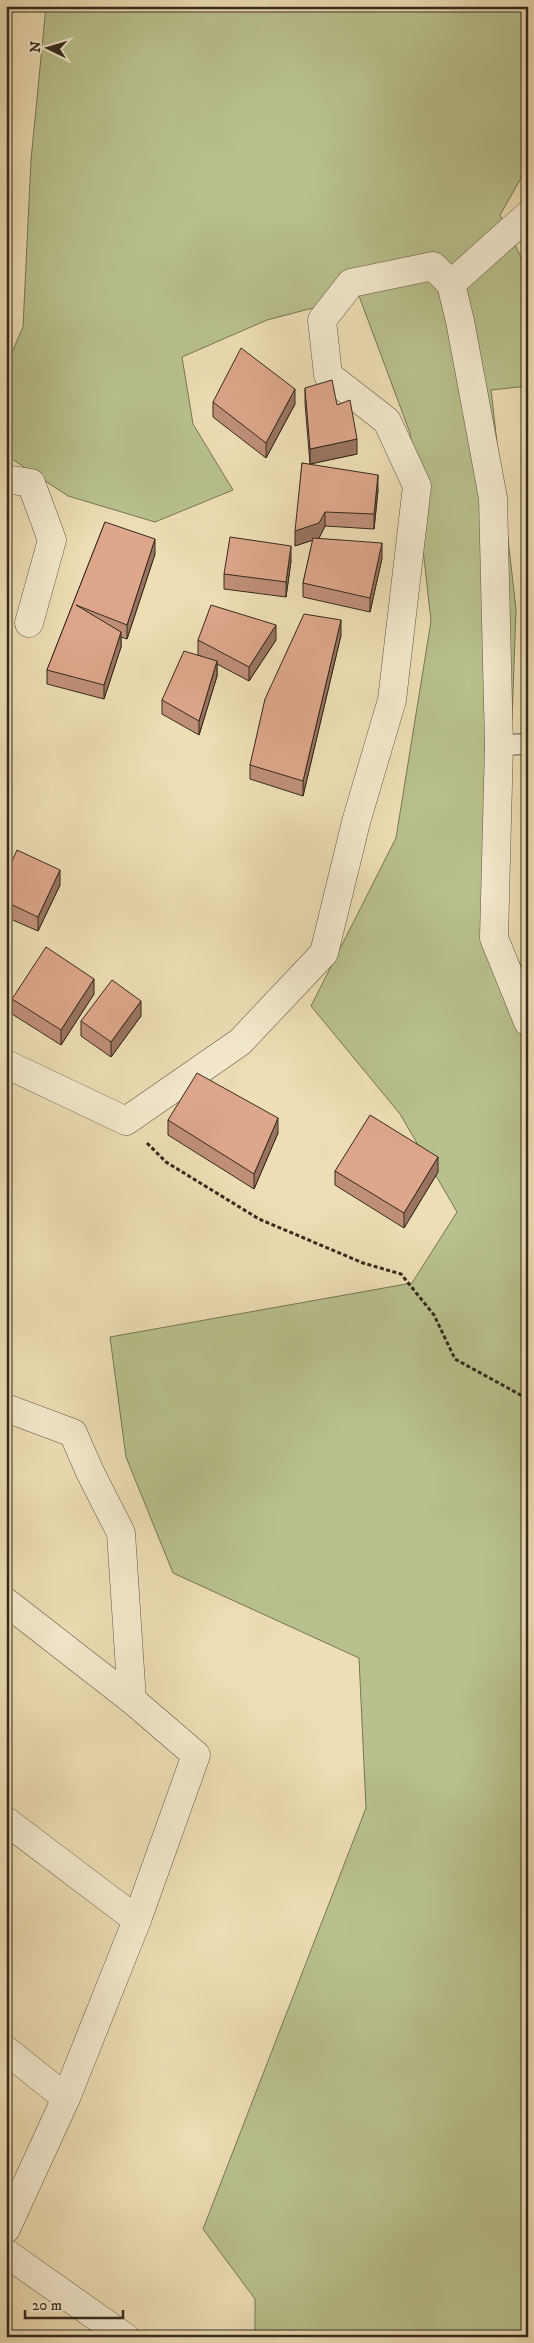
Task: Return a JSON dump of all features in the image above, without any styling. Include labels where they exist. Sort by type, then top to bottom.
[{"type":"street","points":[[451,284],[528,215]]},
{"type":"street","points":[[6,1064],[126,1120],[240,1042],[324,953],[356,822],[392,700],[417,486],[387,421],[328,375],[322,320],[351,283],[433,266],[451,284],[493,498],[499,745],[494,938],[528,1022]]},
{"type":"street","points":[[6,479],[32,483],[52,540],[29,623]]},
{"type":"street","points":[[6,1408],[73,1433],[90,1472],[121,1533],[132,1700]]},
{"type":"street","points":[[6,1602],[132,1700],[196,1755],[137,1920],[66,2098],[6,2229]]},
{"type":"street","points":[[6,1821],[137,1920]]},
{"type":"street","points":[[6,2050],[66,2098]]},
{"type":"street","points":[[6,2253],[125,2337]]},
{"type":"lane","points":[[499,745],[528,744]]},
{"type":"path","points":[[126,1120],[166,1162],[259,1219],[363,1264],[401,1274],[434,1315],[455,1359],[528,1399]]},
{"type":"green space","points":[[46,6],[528,6],[528,166],[500,215],[525,265],[528,265],[528,386],[491,390],[516,609],[510,778],[501,924],[528,981],[528,2337],[255,2337],[255,2299],[203,2229],[366,1808],[359,1658],[173,1573],[126,1457],[110,1337],[412,1283],[457,1212],[400,1114],[311,1006],[396,838],[431,621],[410,433],[359,296],[267,320],[182,357],[193,424],[233,490],[155,522],[68,496],[9,457],[6,451],[6,366],[23,327],[31,160]]},
{"type":"building","points":[[241,348],[295,389],[266,443],[213,402]]},
{"type":"building","points":[[332,380],[337,405],[350,400],[357,439],[310,449],[305,388]]},
{"type":"building","points":[[302,463],[378,475],[374,514],[325,512],[319,523],[295,531]]},
{"type":"building","points":[[105,522],[155,539],[127,625],[76,605],[121,632],[104,685],[47,670]]},
{"type":"building","points":[[230,537],[291,546],[286,582],[224,574]]},
{"type":"building","points":[[313,538],[382,543],[370,598],[303,583]]},
{"type":"building","points":[[211,605],[276,625],[249,667],[198,640]]},
{"type":"building","points":[[304,614],[341,620],[303,781],[250,765],[265,699]]},
{"type":"building","points":[[184,651],[217,661],[199,721],[162,700]]},
{"type":"building","points":[[17,850],[60,870],[38,917],[6,902],[6,874]]},
{"type":"building","points":[[46,947],[94,979],[61,1030],[12,999]]},
{"type":"building","points":[[112,980],[141,1001],[111,1042],[81,1021]]},
{"type":"building","points":[[197,1073],[278,1118],[254,1174],[168,1120]]},
{"type":"building","points":[[370,1115],[438,1157],[404,1213],[335,1171]]}]
